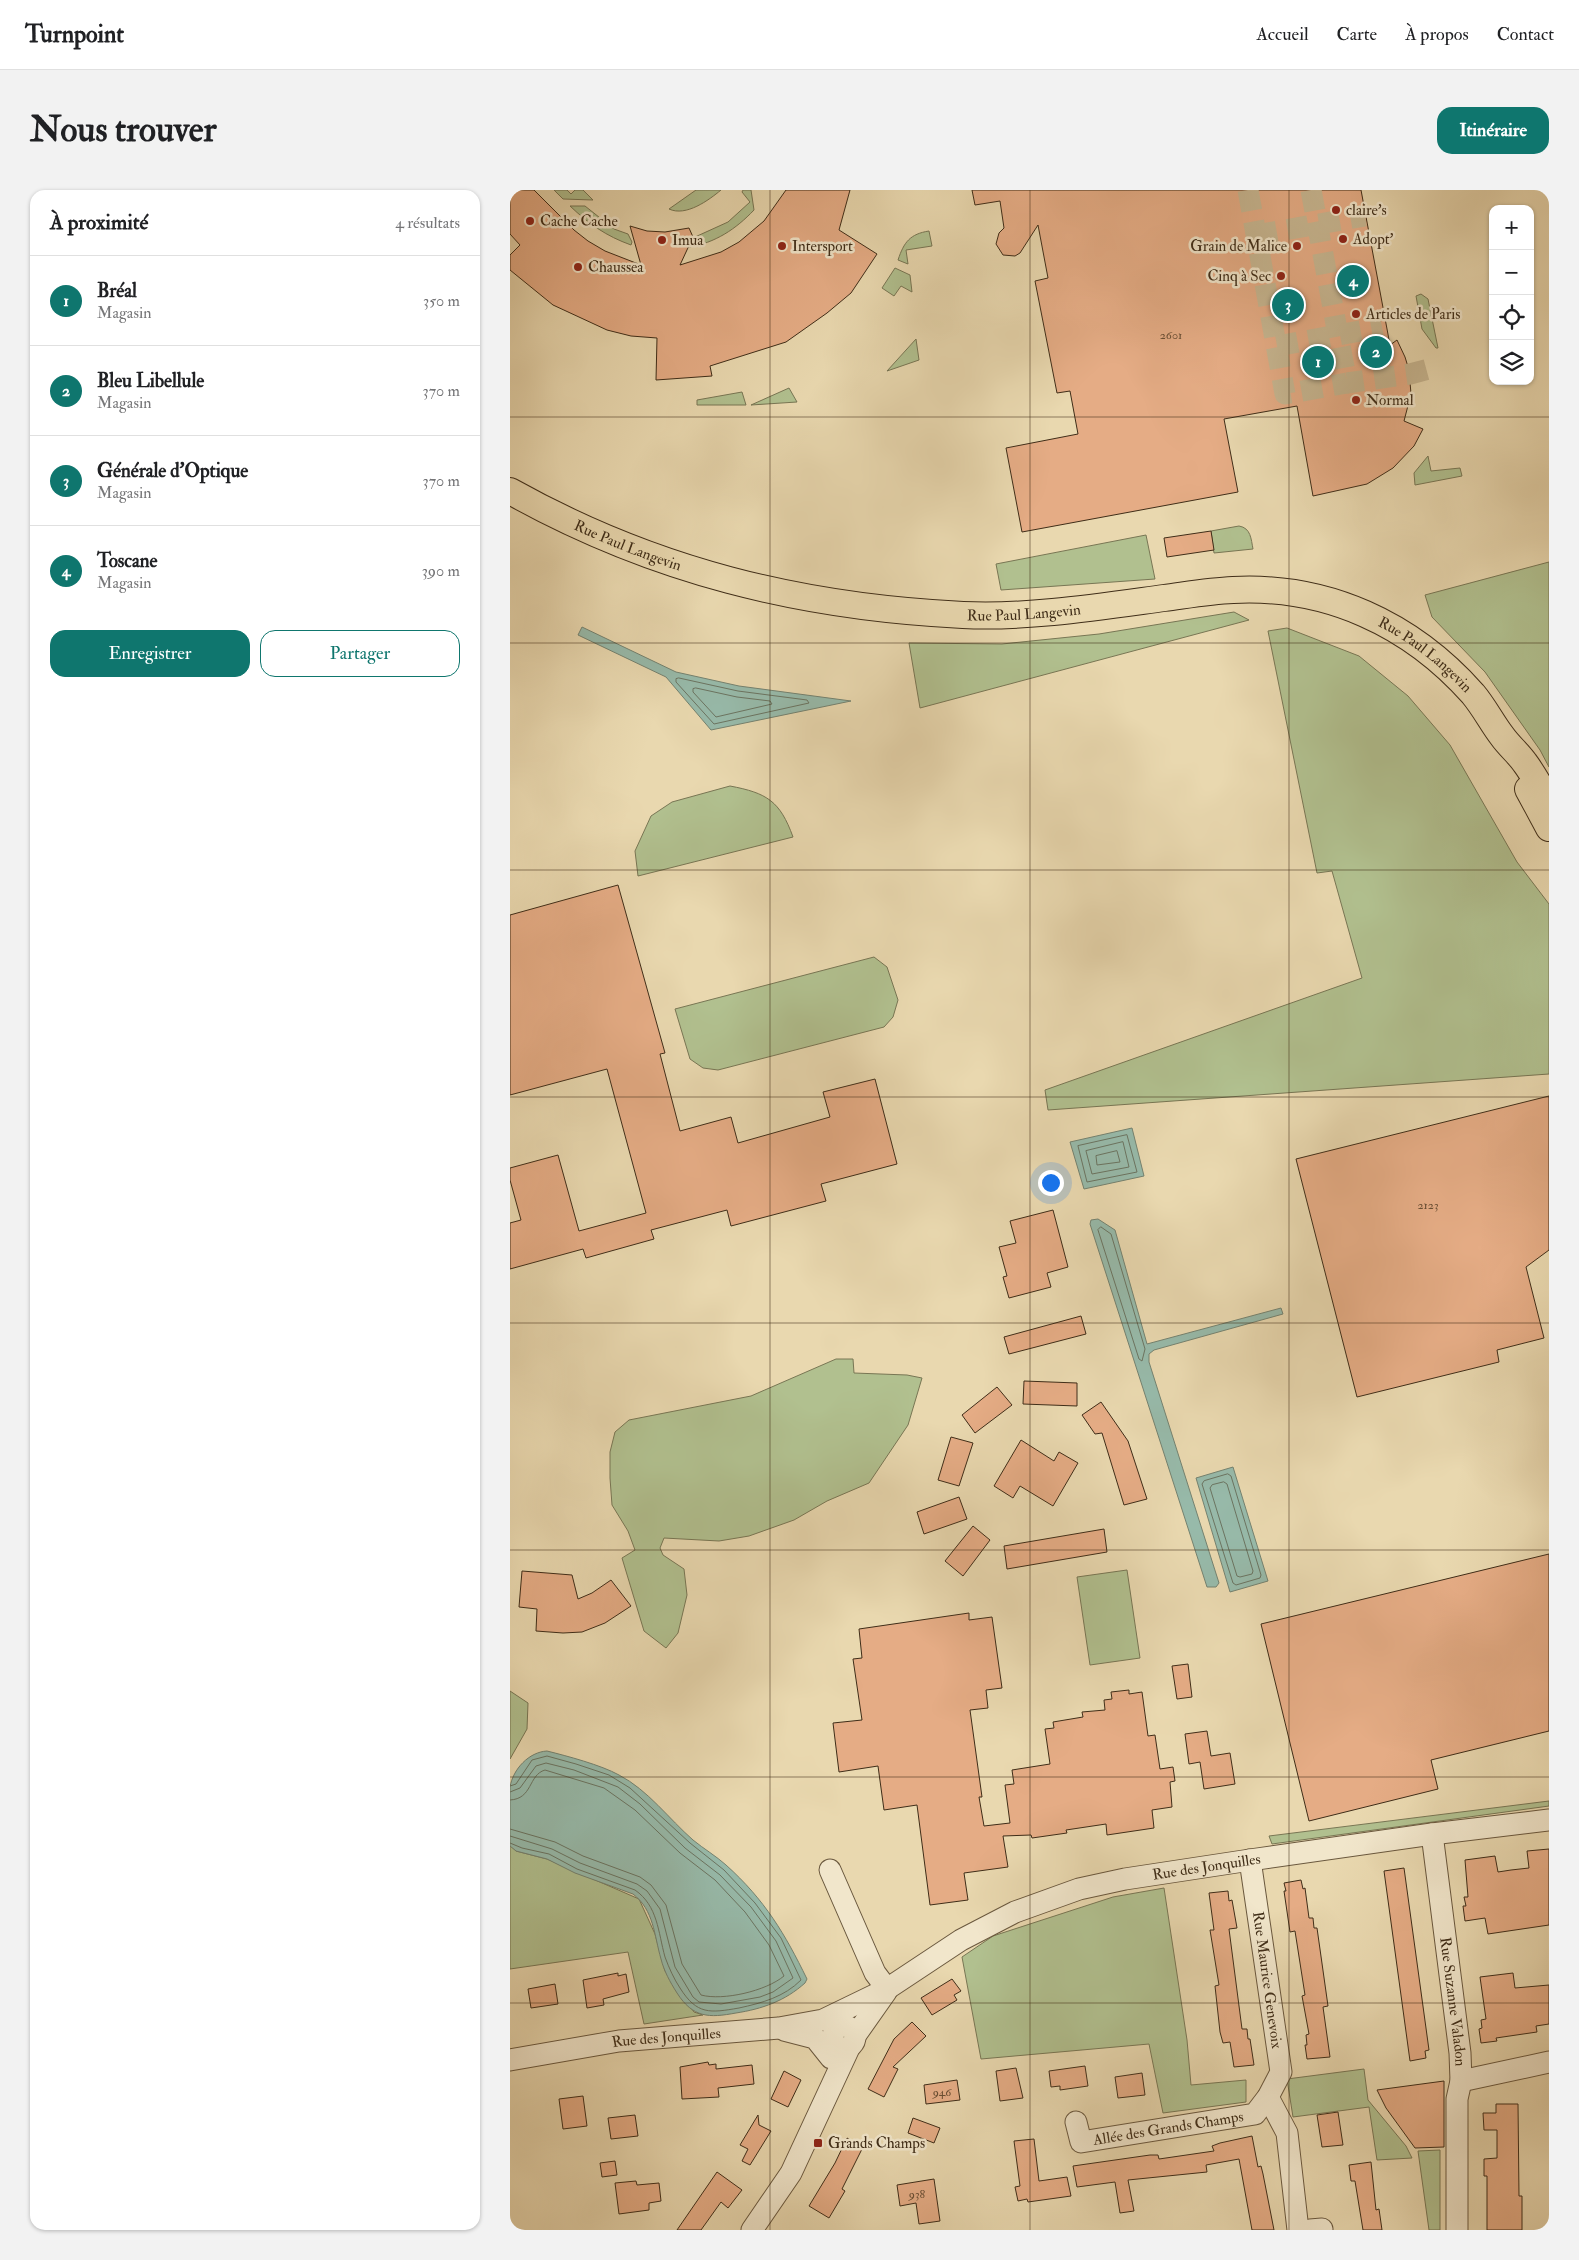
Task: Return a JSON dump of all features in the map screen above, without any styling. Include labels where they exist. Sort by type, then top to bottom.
[{"type":"main road","name":"Rue Paul Langevin","points":[[510,491],[600,537],[717,578],[798,597],[880,608],[964,615],[1029,614],[1231,590],[1268,589],[1314,596],[1366,612],[1410,637],[1440,660],[1474,695],[1503,737],[1524,762],[1549,802]]},
{"type":"main road","name":"Rue Paul Langevin","points":[[1503,737],[1518,772],[1549,828]]},
{"type":"street","name":"Rue des Jonquilles","points":[[836,2037],[856,2005],[887,1989],[961,1940],[1015,1912],[1079,1889],[1125,1879],[1250,1860],[1432,1834],[1549,1820]]},
{"type":"street","name":"Rue Suzanne Valadon","points":[[1432,1834],[1457,2022],[1461,2081],[1457,2099],[1457,2230]]},
{"type":"street","name":"Rue Maurice Genevoix","points":[[1250,1860],[1280,2072],[1268,2097]]},
{"type":"street","points":[[830,1870],[875,1973],[887,1989]]},
{"type":"street","name":"Rue des Jonquilles","points":[[836,2037],[887,1989]]},
{"type":"street","name":"Rue des Jonquilles","points":[[510,2060],[619,2041],[779,2028],[836,2037]]},
{"type":"street","points":[[752,2230],[791,2173],[832,2082],[836,2037]]},
{"type":"street","points":[[1461,2081],[1549,2062]]},
{"type":"street","points":[[1268,2097],[1286,2134],[1298,2230]]},
{"type":"street","name":"Allée des Grands Champs","points":[[1076,2122],[1081,2142],[1254,2114],[1268,2097]]},
{"type":"green space","points":[[554,190],[567,190],[571,194],[575,190],[583,190],[593,200],[563,199]]},
{"type":"green space","points":[[696,190],[721,190],[704,203],[690,209],[676,211],[669,209]]},
{"type":"green space","points":[[743,190],[751,190],[754,210],[725,234],[708,242],[689,247],[695,237],[728,222],[750,202],[742,192]]},
{"type":"green space","points":[[570,206],[585,206],[614,229],[628,234],[632,242],[631,245],[598,229]]},
{"type":"green space","points":[[929,231],[932,246],[906,250],[908,264],[898,260],[905,244],[912,237]]},
{"type":"green space","points":[[895,268],[910,275],[912,292],[901,286],[894,296],[882,288]]},
{"type":"green space","points":[[1421,294],[1428,299],[1438,348],[1436,348],[1422,329],[1416,296]]},
{"type":"green space","points":[[916,339],[919,360],[887,371]]},
{"type":"green space","points":[[789,388],[797,402],[751,405]]},
{"type":"green space","points":[[742,392],[746,405],[697,405],[697,400]]},
{"type":"green space","points":[[1428,456],[1431,471],[1460,468],[1462,476],[1415,485],[1414,473]]},
{"type":"green space","points":[[1239,526],[1248,532],[1253,549],[1214,553],[1211,531]]},
{"type":"green space","points":[[1146,535],[1155,579],[1001,590],[996,564]]},
{"type":"green space","points":[[1549,562],[1549,767],[1540,750],[1485,672],[1432,617],[1425,595]]},
{"type":"green space","points":[[1234,612],[1249,620],[920,708],[909,643],[1002,644],[1099,634]]},
{"type":"green space","points":[[1287,628],[1359,656],[1408,696],[1450,745],[1517,862],[1549,904],[1549,1074],[1048,1110],[1045,1090],[1362,978],[1332,871],[1317,873],[1268,631]]},
{"type":"green space","points":[[730,786],[754,792],[770,801],[783,815],[793,837],[638,876],[635,851],[651,816],[672,802]]},
{"type":"green space","points":[[874,957],[887,967],[898,1000],[893,1017],[884,1027],[718,1070],[703,1068],[690,1059],[675,1009]]},
{"type":"green space","points":[[836,1359],[853,1359],[854,1373],[907,1375],[922,1378],[908,1425],[869,1483],[827,1501],[794,1520],[749,1536],[719,1541],[664,1538],[660,1548],[663,1555],[684,1569],[687,1595],[678,1633],[666,1648],[644,1631],[622,1558],[635,1550],[628,1531],[612,1505],[610,1452],[615,1432],[629,1420],[751,1396]]},
{"type":"green space","points":[[1127,1570],[1140,1658],[1090,1665],[1077,1577]]},
{"type":"green space","points":[[510,1691],[528,1703],[527,1729],[510,1759]]},
{"type":"green space","points":[[1549,1801],[1549,1806],[1272,1844],[1269,1836]]},
{"type":"green space","points":[[510,1845],[516,1851],[547,1859],[639,1899],[655,1934],[665,1971],[694,2012],[703,2015],[644,2024],[628,1952],[510,1969]]},
{"type":"green space","points":[[1164,1888],[1187,2040],[1191,2085],[1246,2080],[1246,2102],[1163,2113],[1149,2044],[981,2059],[962,1957],[993,1936],[1113,1897]]},
{"type":"green space","points":[[1364,2069],[1368,2100],[1406,2146],[1412,2158],[1377,2160],[1369,2107],[1293,2117],[1287,2079]]},
{"type":"green space","points":[[1440,2150],[1440,2230],[1429,2230],[1418,2151]]},
{"type":"water","points":[[582,627],[676,672],[739,686],[851,701],[711,730],[666,677],[578,635]]},
{"type":"water","points":[[1132,1128],[1144,1176],[1084,1189],[1070,1142]]},
{"type":"water","points":[[1098,1219],[1115,1230],[1147,1344],[1281,1308],[1283,1314],[1154,1350],[1149,1354],[1149,1362],[1219,1583],[1216,1587],[1207,1587],[1090,1224],[1091,1220]]},
{"type":"water","points":[[1233,1467],[1268,1581],[1230,1592],[1196,1478]]},
{"type":"water","points":[[547,1751],[603,1768],[630,1781],[693,1840],[726,1865],[752,1891],[773,1918],[791,1947],[807,1979],[805,1983],[781,1999],[746,2011],[718,2016],[702,2014],[689,2007],[677,1993],[662,1963],[655,1932],[649,1915],[640,1900],[633,1894],[575,1873],[547,1859],[516,1851],[510,1846],[510,1787],[512,1780],[518,1768],[528,1758]]},
{"type":"building","points":[[510,190],[534,190],[574,230],[588,241],[605,251],[641,265],[630,226],[647,231],[665,232],[689,228],[693,237],[680,265],[721,252],[739,242],[764,221],[786,190],[850,190],[839,230],[877,254],[851,293],[827,313],[786,342],[710,366],[712,376],[656,380],[657,338],[631,336],[607,330],[553,305],[510,270],[510,255],[520,245],[510,234]]},
{"type":"building","points":[[972,190],[1361,190],[1390,345],[1397,340],[1409,370],[1411,394],[1404,421],[1423,429],[1414,446],[1393,468],[1367,484],[1313,496],[1297,406],[1224,419],[1238,492],[1022,532],[1006,448],[1078,434],[1070,391],[1057,393],[1035,281],[1048,278],[1038,225],[1020,253],[1015,256],[1003,255],[996,244],[999,233],[1004,228],[1000,201],[975,205]]},
{"type":"building","points":[[1211,531],[1214,550],[1167,557],[1164,538]]},
{"type":"building","points":[[618,885],[665,1053],[660,1054],[680,1131],[731,1117],[738,1143],[830,1117],[823,1092],[875,1079],[897,1164],[821,1184],[826,1201],[731,1226],[727,1210],[651,1230],[654,1239],[586,1258],[583,1249],[510,1269],[510,1223],[521,1220],[510,1180],[510,1168],[558,1155],[579,1231],[646,1213],[607,1069],[510,1095],[510,915]]},
{"type":"building","points":[[1549,1096],[1549,1250],[1526,1267],[1544,1338],[1497,1350],[1499,1362],[1357,1397],[1296,1159]]},
{"type":"building","points":[[1053,1210],[1068,1267],[1047,1273],[1051,1287],[1009,1298],[1003,1277],[1007,1276],[999,1247],[1016,1243],[1010,1221]]},
{"type":"building","points":[[1081,1316],[1086,1334],[1009,1354],[1004,1337]]},
{"type":"building","points":[[1024,1381],[1077,1383],[1077,1406],[1023,1404]]},
{"type":"building","points":[[997,1387],[1012,1405],[975,1433],[962,1415]]},
{"type":"building","points":[[1101,1402],[1128,1441],[1147,1499],[1124,1505],[1102,1433],[1095,1434],[1082,1415]]},
{"type":"building","points":[[951,1437],[973,1443],[959,1486],[938,1480]]},
{"type":"building","points":[[1021,1440],[1054,1461],[1059,1452],[1078,1463],[1053,1506],[1020,1486],[1013,1498],[994,1486]]},
{"type":"building","points":[[959,1497],[967,1519],[924,1534],[917,1512]]},
{"type":"building","points":[[973,1526],[990,1540],[963,1576],[945,1561]]},
{"type":"building","points":[[1104,1529],[1107,1552],[1007,1569],[1004,1546]]},
{"type":"building","points":[[1549,1554],[1549,1731],[1431,1760],[1438,1789],[1309,1821],[1261,1624]]},
{"type":"building","points":[[522,1571],[572,1575],[578,1599],[592,1593],[611,1580],[631,1606],[605,1623],[582,1632],[536,1631],[537,1609],[519,1607]]},
{"type":"building","points":[[969,1613],[969,1620],[992,1617],[1002,1688],[986,1690],[988,1708],[970,1710],[984,1826],[1010,1823],[1005,1785],[1014,1784],[1012,1770],[1050,1764],[1045,1729],[1054,1728],[1053,1722],[1083,1717],[1082,1712],[1105,1710],[1104,1700],[1112,1699],[1111,1692],[1129,1690],[1129,1694],[1142,1692],[1148,1736],[1155,1735],[1160,1769],[1173,1767],[1175,1781],[1170,1782],[1172,1807],[1152,1810],[1154,1828],[1107,1835],[1106,1824],[1066,1830],[1067,1833],[1032,1838],[1031,1835],[1003,1836],[1008,1867],[964,1873],[968,1900],[930,1905],[917,1805],[884,1810],[878,1766],[839,1772],[833,1723],[862,1720],[853,1659],[862,1658],[859,1629]]},
{"type":"building","points":[[1188,1664],[1192,1697],[1177,1699],[1172,1666]]},
{"type":"building","points":[[1207,1731],[1211,1756],[1230,1753],[1235,1784],[1204,1789],[1200,1762],[1189,1764],[1185,1734]]},
{"type":"building","points":[[1549,1849],[1549,1925],[1488,1934],[1485,1918],[1465,1921],[1463,1906],[1466,1906],[1464,1897],[1468,1897],[1465,1860],[1495,1856],[1498,1872],[1529,1868],[1527,1851]]},
{"type":"building","points":[[1404,1868],[1429,2050],[1425,2051],[1426,2058],[1410,2061],[1384,1871]]},
{"type":"building","points":[[1301,1880],[1303,1889],[1305,1888],[1309,1918],[1313,1918],[1314,1928],[1317,1928],[1328,2006],[1323,2007],[1330,2057],[1307,2059],[1305,2045],[1307,2045],[1306,2035],[1309,2034],[1302,1996],[1305,1995],[1295,1931],[1290,1932],[1284,1891],[1286,1891],[1284,1883]]},
{"type":"building","points":[[1228,1891],[1229,1901],[1232,1900],[1237,1928],[1229,1929],[1242,2029],[1247,2029],[1254,2065],[1234,2067],[1230,2042],[1223,2043],[1220,2032],[1215,1986],[1219,1985],[1210,1930],[1214,1930],[1209,1893]]},
{"type":"building","points":[[618,1973],[618,1976],[626,1974],[629,1992],[603,1999],[604,2005],[587,2008],[583,1980]]},
{"type":"building","points":[[1513,1973],[1515,1988],[1549,1985],[1549,2024],[1536,2026],[1537,2032],[1496,2038],[1497,2041],[1481,2043],[1479,2029],[1482,2028],[1481,2020],[1486,2019],[1480,1977]]},
{"type":"building","points":[[952,1979],[961,1991],[954,1995],[957,2000],[932,2015],[921,1998]]},
{"type":"building","points":[[555,1984],[558,2004],[531,2008],[528,1989]]},
{"type":"building","points":[[912,2022],[926,2036],[893,2067],[898,2069],[884,2097],[868,2089],[894,2039]]},
{"type":"building","points":[[708,2062],[709,2065],[716,2064],[716,2069],[752,2065],[754,2084],[718,2088],[719,2097],[682,2099],[680,2067]]},
{"type":"building","points":[[1085,2066],[1088,2086],[1060,2090],[1060,2086],[1051,2087],[1049,2071]]},
{"type":"building","points":[[1016,2068],[1023,2098],[1000,2101],[996,2071]]},
{"type":"building","points":[[784,2071],[801,2080],[788,2107],[771,2099]]},
{"type":"building","points":[[1142,2073],[1145,2095],[1118,2098],[1115,2077]]},
{"type":"building","points":[[957,2080],[960,2100],[926,2104],[924,2085]]},
{"type":"building","points":[[1444,2081],[1444,2147],[1415,2148],[1386,2108],[1377,2090]]},
{"type":"building","points":[[583,2096],[587,2126],[563,2129],[559,2099]]},
{"type":"building","points":[[1496,2104],[1518,2104],[1519,2196],[1522,2196],[1522,2230],[1487,2230],[1487,2176],[1484,2176],[1484,2159],[1497,2158],[1497,2130],[1484,2130],[1483,2113],[1496,2113]]},
{"type":"building","points":[[1338,2112],[1343,2145],[1322,2147],[1317,2115]]},
{"type":"building","points":[[635,2115],[638,2136],[611,2139],[608,2118]]},
{"type":"building","points":[[758,2115],[759,2125],[771,2131],[750,2165],[742,2161],[748,2149],[740,2145]]},
{"type":"building","points":[[913,2118],[940,2128],[934,2143],[908,2133]]},
{"type":"building","points":[[1252,2136],[1258,2167],[1261,2166],[1263,2174],[1274,2230],[1252,2230],[1239,2159],[1206,2165],[1207,2172],[1128,2180],[1134,2211],[1120,2213],[1115,2182],[1077,2187],[1073,2166],[1150,2155],[1158,2155],[1159,2159],[1214,2151],[1212,2146]]},
{"type":"building","points":[[847,2138],[863,2147],[842,2189],[845,2191],[829,2218],[809,2206],[835,2163]]},
{"type":"building","points":[[1034,2139],[1039,2181],[1067,2177],[1071,2196],[1028,2202],[1027,2199],[1018,2201],[1015,2187],[1020,2186],[1014,2141]]},
{"type":"building","points":[[615,2161],[617,2175],[602,2177],[600,2163]]},
{"type":"building","points":[[1371,2162],[1376,2210],[1379,2209],[1382,2230],[1363,2230],[1355,2181],[1351,2181],[1349,2165]]},
{"type":"building","points":[[717,2172],[742,2190],[728,2208],[721,2202],[701,2230],[677,2230]]},
{"type":"building","points":[[934,2179],[940,2221],[919,2224],[916,2203],[900,2206],[897,2185]]},
{"type":"building","points":[[636,2181],[637,2185],[659,2183],[661,2201],[649,2203],[649,2210],[619,2214],[615,2183]]},
{"type":"tunnel","points":[[1248,190],[1285,394],[1347,383]]},
{"type":"tunnel","points":[[1311,190],[1347,383],[1410,374],[1436,367]]},
{"type":"tunnel","points":[[1256,235],[1365,216]]},
{"type":"tunnel","points":[[1277,346],[1382,327]]},
{"type":"place","name":"claire's","points":[[1336,210]]},
{"type":"place","name":"Cache Cache","points":[[530,221]]},
{"type":"place","name":"Adopt'","points":[[1343,239]]},
{"type":"place","name":"Imua","points":[[662,240]]},
{"type":"place","name":"Intersport","points":[[782,246]]},
{"type":"place","name":"Grain de Malice","points":[[1297,246]]},
{"type":"place","name":"Chaussea","points":[[578,267]]},
{"type":"place","name":"Cinq à Sec","points":[[1281,276]]},
{"type":"place","name":"Toscane","points":[[1353,281]]},
{"type":"place","name":"Générale d'Optique","points":[[1288,305]]},
{"type":"place","name":"Articles de Paris","points":[[1356,314]]},
{"type":"place","name":"Bleu Libellule","points":[[1376,352]]},
{"type":"place","name":"Bréal","points":[[1318,362]]},
{"type":"place","name":"Normal","points":[[1356,400]]},
{"type":"place","name":"Grands Champs","points":[[818,2143]]}]
